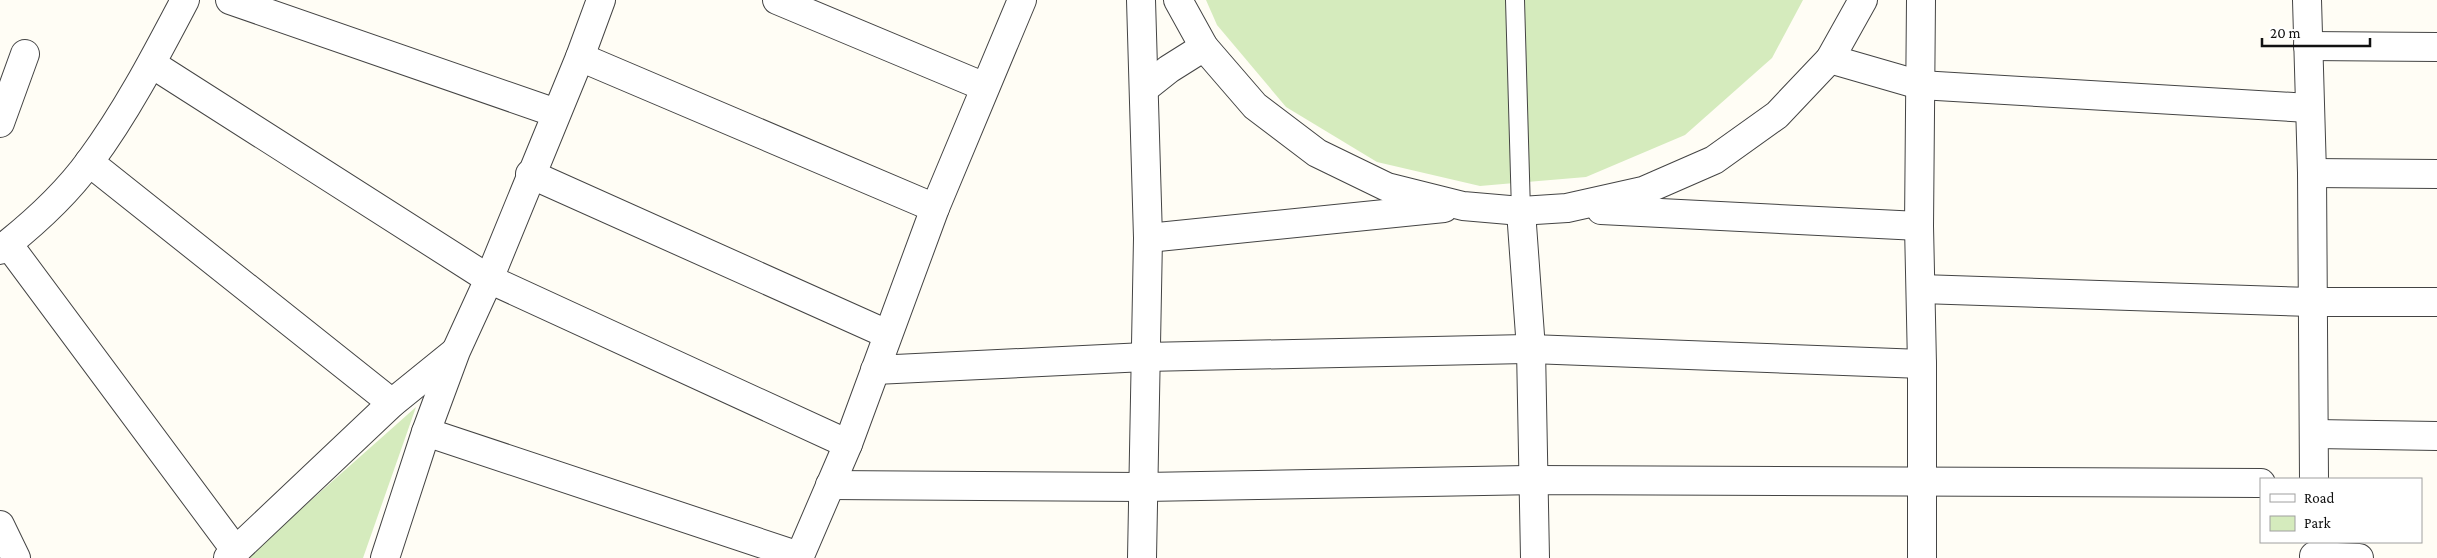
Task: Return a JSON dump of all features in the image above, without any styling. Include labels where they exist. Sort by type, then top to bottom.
[{"type":"street","points":[[186,0],[152,64],[89,162],[59,196],[4,247],[232,555],[392,403],[456,351]]},
{"type":"street","points":[[230,0],[556,113]]},
{"type":"street","points":[[385,558],[426,432],[456,351],[489,279],[530,174],[580,57],[601,0]]},
{"type":"street","points":[[777,0],[984,87]]},
{"type":"street","points":[[426,432],[799,557],[848,444],[935,208],[1022,0]]},
{"type":"street","points":[[1141,0],[1148,238],[1142,558]]},
{"type":"street","points":[[1178,0],[1204,47],[1255,106],[1317,153],[1387,187],[1463,206],[1521,211],[1567,208],[1919,226]]},
{"type":"street","points":[[1567,208],[1643,191],[1714,160],[1777,115],[1830,59],[1863,0]]},
{"type":"street","points":[[1921,0],[1919,226],[1922,364],[1922,558]]},
{"type":"street","points":[[2307,0],[2316,434],[2314,478]]},
{"type":"street","points":[[2308,46],[2437,47]]},
{"type":"street","points":[[1145,88],[1169,68],[1204,47]]},
{"type":"street","points":[[0,123],[25,54]]},
{"type":"street","points":[[580,57],[935,208]]},
{"type":"street","points":[[1830,59],[1920,86],[2309,108]]},
{"type":"street","points":[[152,64],[489,279],[848,444]]},
{"type":"street","points":[[89,162],[392,403]]},
{"type":"street","points":[[2312,173],[2437,174]]},
{"type":"street","points":[[530,174],[888,334]]},
{"type":"street","points":[[1148,238],[1463,206]]},
{"type":"street","points":[[1521,211],[1531,349],[1535,558]]},
{"type":"street","points":[[1921,289],[2312,302],[2437,302]]},
{"type":"street","points":[[874,370],[1145,357],[1531,349],[1922,364]]},
{"type":"street","points":[[2316,434],[2437,436]]},
{"type":"street","points":[[830,485],[1144,487],[1533,480],[2260,483]]},
{"type":"street","points":[[0,525],[16,558]]},
{"type":"street","points":[[2314,552],[2359,558]]},
{"type":"lane","points":[[1515,0],[1521,211]]},
{"type":"green space","points":[[1206,0],[1803,0],[1772,58],[1685,135],[1586,177],[1480,186],[1377,162],[1286,107],[1217,25]]},
{"type":"green space","points":[[416,407],[363,558],[246,558]]}]
